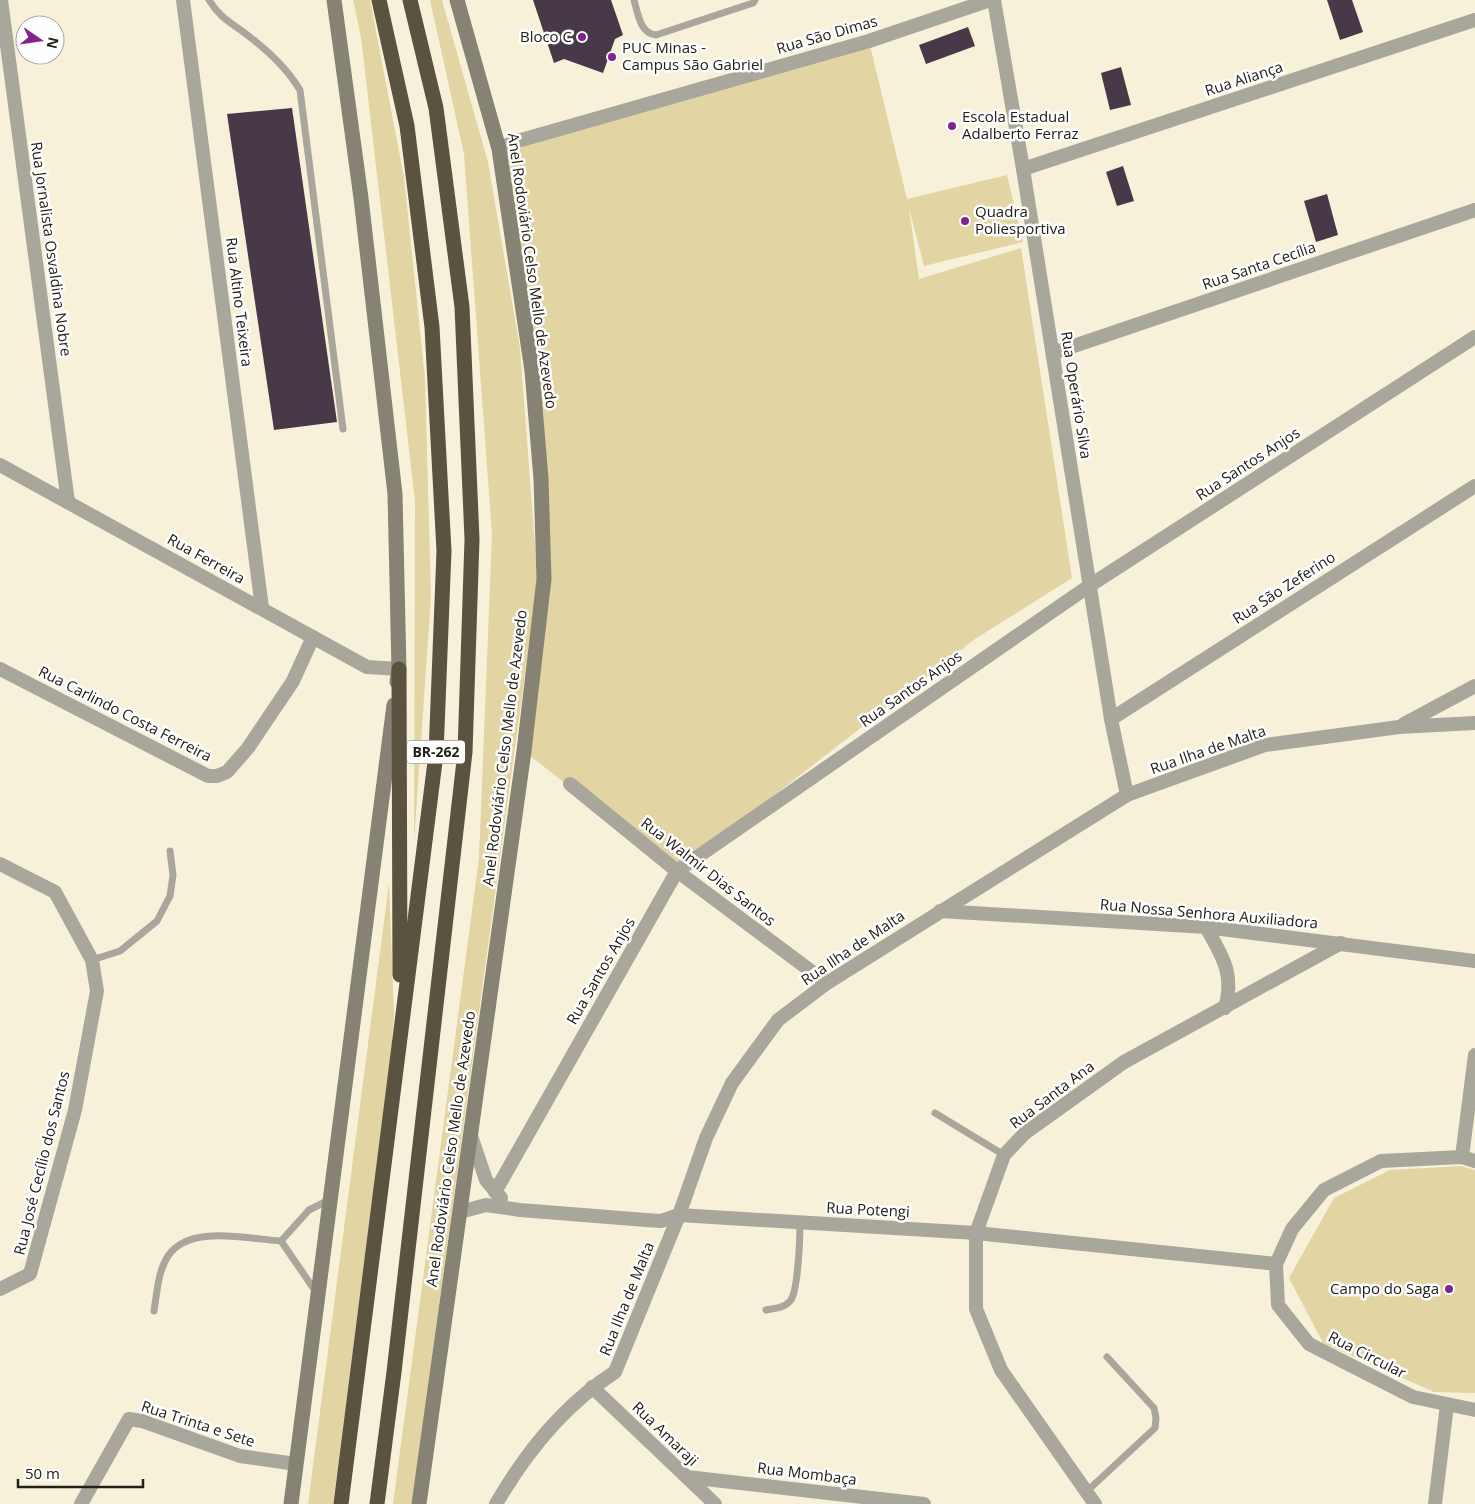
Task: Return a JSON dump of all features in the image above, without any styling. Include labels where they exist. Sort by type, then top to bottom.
[{"type":"highway","name":"BR-262","points":[[341,1504],[436,754],[444,551],[430,317],[407,126],[379,0]]},
{"type":"highway","name":"Anel Rodoviário Celso Mello de Azevedo","points":[[377,1504],[394,1372],[465,752],[472,539],[462,308],[436,108],[410,0]]},
{"type":"highway","points":[[399,669],[400,1035]]},
{"type":"main road","points":[[291,1504],[399,669],[395,494],[361,198],[334,0]]},
{"type":"main road","name":"Anel Rodoviário Celso Mello de Azevedo","points":[[420,1504],[524,751],[544,579],[541,480],[532,371],[499,148],[457,0]]},
{"type":"street","name":"Rua Jornalista Osvaldina Nobre","points":[[1,0],[68,502]]},
{"type":"street","name":"Rua Altino Teixeira","points":[[184,0],[262,608]]},
{"type":"street","name":"Rua São Dimas","points":[[499,148],[514,142],[869,41],[990,0]]},
{"type":"street","name":"Rua Operário Silva","points":[[994,0],[1111,718],[1127,795]]},
{"type":"street","name":"Rua Aliança","points":[[1023,169],[1475,20]]},
{"type":"street","name":"Rua Santa Cecília","points":[[1053,353],[1475,210]]},
{"type":"street","name":"Rua Santos Anjos","points":[[494,1192],[677,870],[1089,586],[1475,337]]},
{"type":"street","name":"Rua Ferreira","points":[[0,465],[367,667],[399,669]]},
{"type":"street","name":"Rua São Zeferino","points":[[1111,718],[1475,486]]},
{"type":"street","name":"Rua Carlindo Costa Ferreira","points":[[0,669],[208,776],[217,776],[227,772],[248,748],[293,681],[313,637]]},
{"type":"street","points":[[1399,727],[1475,686]]},
{"type":"street","name":"Rua Ilha de Malta","points":[[496,1504],[549,1427],[592,1386],[615,1372],[679,1215],[706,1138],[732,1083],[778,1020],[827,983],[1127,795],[1265,745],[1399,727],[1475,723]]},
{"type":"street","name":"Rua Walmir Dias Santos","points":[[570,784],[677,870],[827,983]]},
{"type":"street","name":"Rua José Cecílio dos Santos","points":[[0,864],[55,892],[92,960],[97,991],[75,1110],[30,1274],[0,1287]]},
{"type":"street","name":"Rua Nossa Senhora Auxiliadora","points":[[940,911],[1206,927],[1475,961]]},
{"type":"street","points":[[1206,927],[1224,961],[1230,980],[1225,1008]]},
{"type":"street","name":"Rua Santa Ana","points":[[1094,1504],[1001,1370],[976,1309],[976,1233],[1004,1154],[1025,1133],[1124,1062],[1341,943]]},
{"type":"street","points":[[1469,1159],[1475,1055]]},
{"type":"street","points":[[471,1136],[478,1162],[494,1192],[520,1210]]},
{"type":"street","name":"Rua Circular","points":[[1469,1159],[1381,1161],[1324,1190],[1292,1229],[1276,1264],[1278,1305],[1309,1344],[1413,1397],[1475,1410]]},
{"type":"street","name":"Rua Potengi","points":[[460,1212],[486,1204],[520,1210],[662,1221],[679,1215],[976,1233],[1276,1264]]},
{"type":"street","name":"Rua Amaraji","points":[[592,1386],[715,1504]]},
{"type":"street","points":[[1435,1504],[1447,1405]]},
{"type":"street","name":"Rua Trinta e Sete","points":[[81,1504],[120,1430],[129,1419],[142,1421],[240,1456],[296,1464]]},
{"type":"street","name":"Rua Mombaça","points":[[687,1477],[924,1504]]},
{"type":"lane","points":[[209,0],[218,15],[244,33],[289,71],[300,90],[343,429]]},
{"type":"lane","points":[[634,0],[644,30],[648,34],[656,36],[753,3],[755,0]]},
{"type":"lane","points":[[92,960],[120,951],[157,921],[170,896],[173,875],[170,851]]},
{"type":"lane","points":[[935,1113],[1004,1154]]},
{"type":"lane","points":[[281,1241],[309,1210],[330,1199]]},
{"type":"lane","points":[[766,1310],[783,1307],[791,1301],[795,1288],[800,1223]]},
{"type":"lane","points":[[154,1311],[160,1277],[168,1256],[181,1242],[196,1236],[281,1241]]},
{"type":"lane","points":[[281,1241],[318,1296]]},
{"type":"lane","points":[[1086,1492],[1155,1428],[1154,1408],[1107,1357]]},
{"type":"shaded area","points":[[353,0],[370,0],[404,177],[425,378],[431,597],[414,842],[415,501],[361,37]]},
{"type":"shaded area","points":[[430,0],[442,0],[488,162],[520,348],[537,572],[541,479],[499,149],[869,41],[907,199],[1007,175],[1023,242],[924,266],[909,208],[919,279],[1021,248],[1072,578],[975,639],[677,871],[524,751],[536,593],[412,1504],[393,1504],[479,858],[492,534],[464,154]]},
{"type":"shaded area","points":[[389,883],[394,1015],[392,1043],[339,1460],[333,1504],[308,1504]]},
{"type":"shaded area","name":"Campo do Saga","points":[[1461,1166],[1475,1170],[1475,1393],[1434,1392],[1323,1343],[1289,1278],[1334,1198],[1390,1170]]},
{"type":"building","name":"Bloco C","points":[[533,0],[611,0],[623,35],[615,39],[603,73],[564,59],[554,63]]},
{"type":"building","points":[[1327,0],[1352,0],[1363,32],[1340,40]]},
{"type":"building","points":[[968,27],[975,46],[926,64],[919,45]]},
{"type":"building","points":[[1121,67],[1131,105],[1110,110],[1101,73]]},
{"type":"building","points":[[292,108],[337,422],[274,430],[227,114]]},
{"type":"building","points":[[1123,166],[1134,201],[1117,206],[1106,172]]},
{"type":"building","points":[[1327,194],[1338,235],[1316,242],[1304,201]]},
{"type":"place","name":"Bloco C","points":[[582,37]]},
{"type":"place","name":"PUC Minas - Campus São Gabriel","points":[[612,57]]},
{"type":"place","name":"Escola Estadual Adalberto Ferraz","points":[[952,126]]},
{"type":"place","name":"Quadra Poliesportiva","points":[[965,221]]},
{"type":"place","name":"Campo do Saga","points":[[1449,1289]]}]
